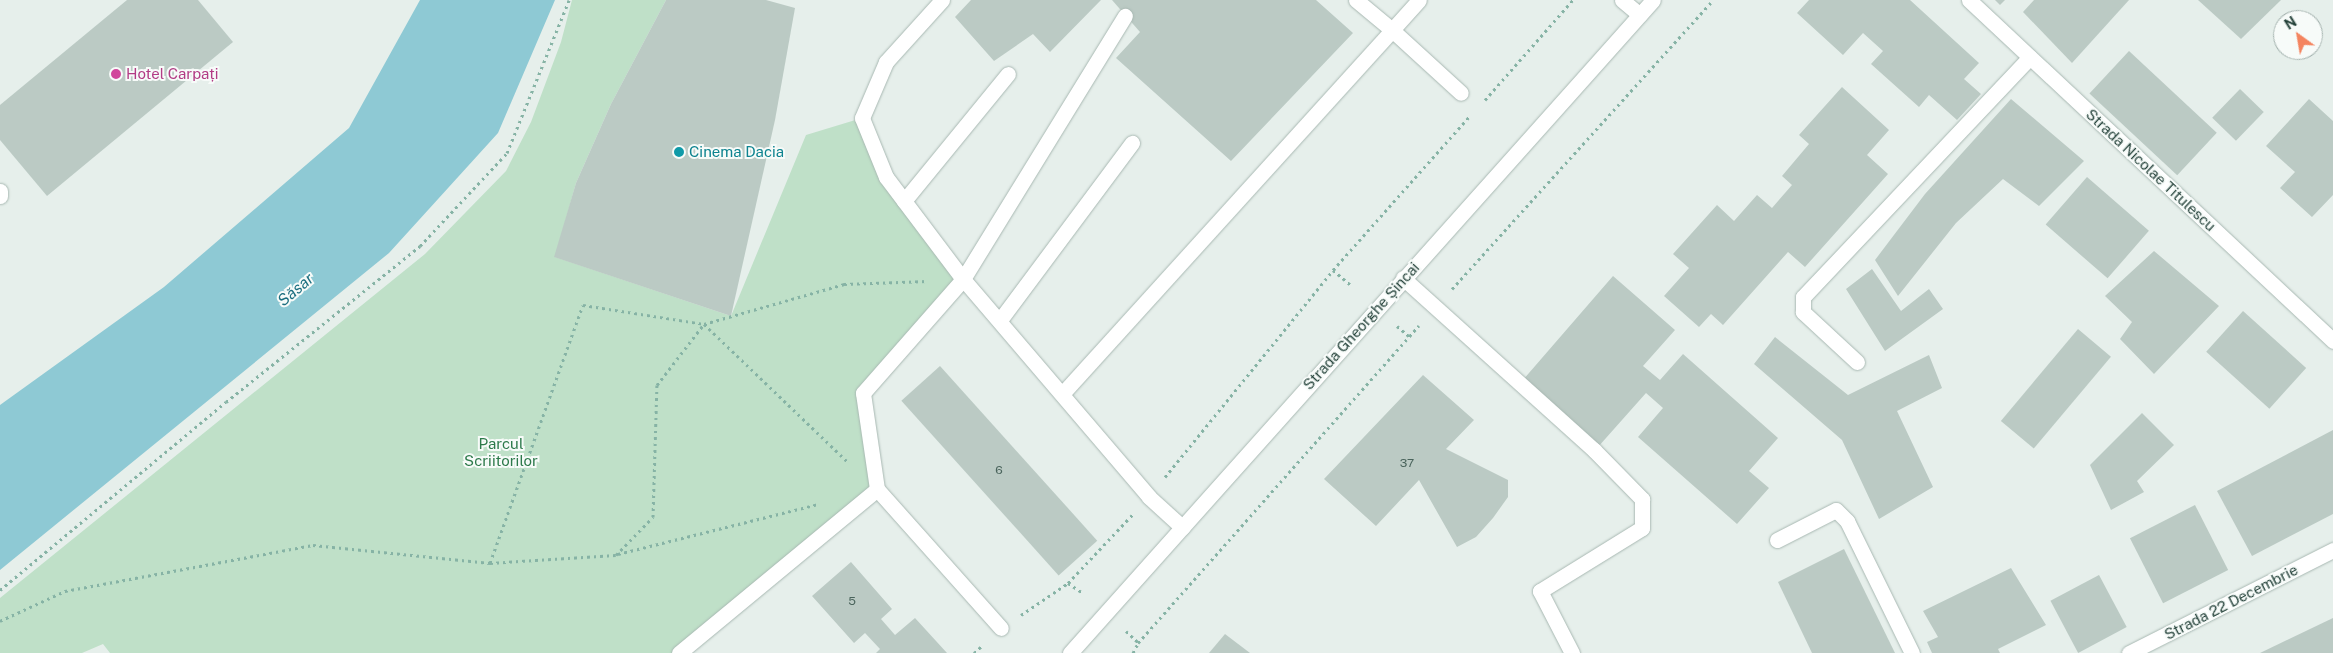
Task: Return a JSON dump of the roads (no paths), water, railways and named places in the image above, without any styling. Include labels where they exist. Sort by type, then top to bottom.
[{"type":"street","points":[[942,0],[886,62],[862,118],[886,177],[963,279],[1000,320],[1149,497],[1182,527]]},
{"type":"street","points":[[1356,0],[1461,93]]},
{"type":"street","points":[[1063,394],[1418,0]]},
{"type":"street","points":[[1622,0],[1640,15]]},
{"type":"street","name":"Strada Gheorghe Șincai","points":[[1070,653],[1653,0]]},
{"type":"street","name":"Strada Nicolae Titulescu","points":[[1969,0],[2333,341]]},
{"type":"street","points":[[1001,628],[876,489],[863,393],[963,279],[1125,16]]},
{"type":"street","points":[[1857,362],[1803,312],[1803,297],[2030,57]]},
{"type":"street","points":[[904,201],[1008,74]]},
{"type":"street","points":[[1000,320],[1132,143]]},
{"type":"street","points":[[0,191],[0,196]]},
{"type":"street","points":[[1403,278],[1594,450],[1642,499],[1642,528],[1540,590],[1572,653]]},
{"type":"street","points":[[679,653],[876,489]]},
{"type":"street","points":[[1777,540],[1836,510],[1847,521],[1912,653]]},
{"type":"street","name":"Strada 22 Decembrie","points":[[2129,653],[2333,550]]},
{"type":"water","name":"Săsar","points":[[420,0],[555,0],[498,133],[389,253],[0,570],[0,405],[164,287],[349,128]]},
{"type":"place","name":"Hotel Carpați","points":[[116,74]]},
{"type":"place","name":"Cinema Dacia","points":[[679,152]]},
{"type":"park label","name":"Parcul Scriitorilor","points":[[501,452]]}]
